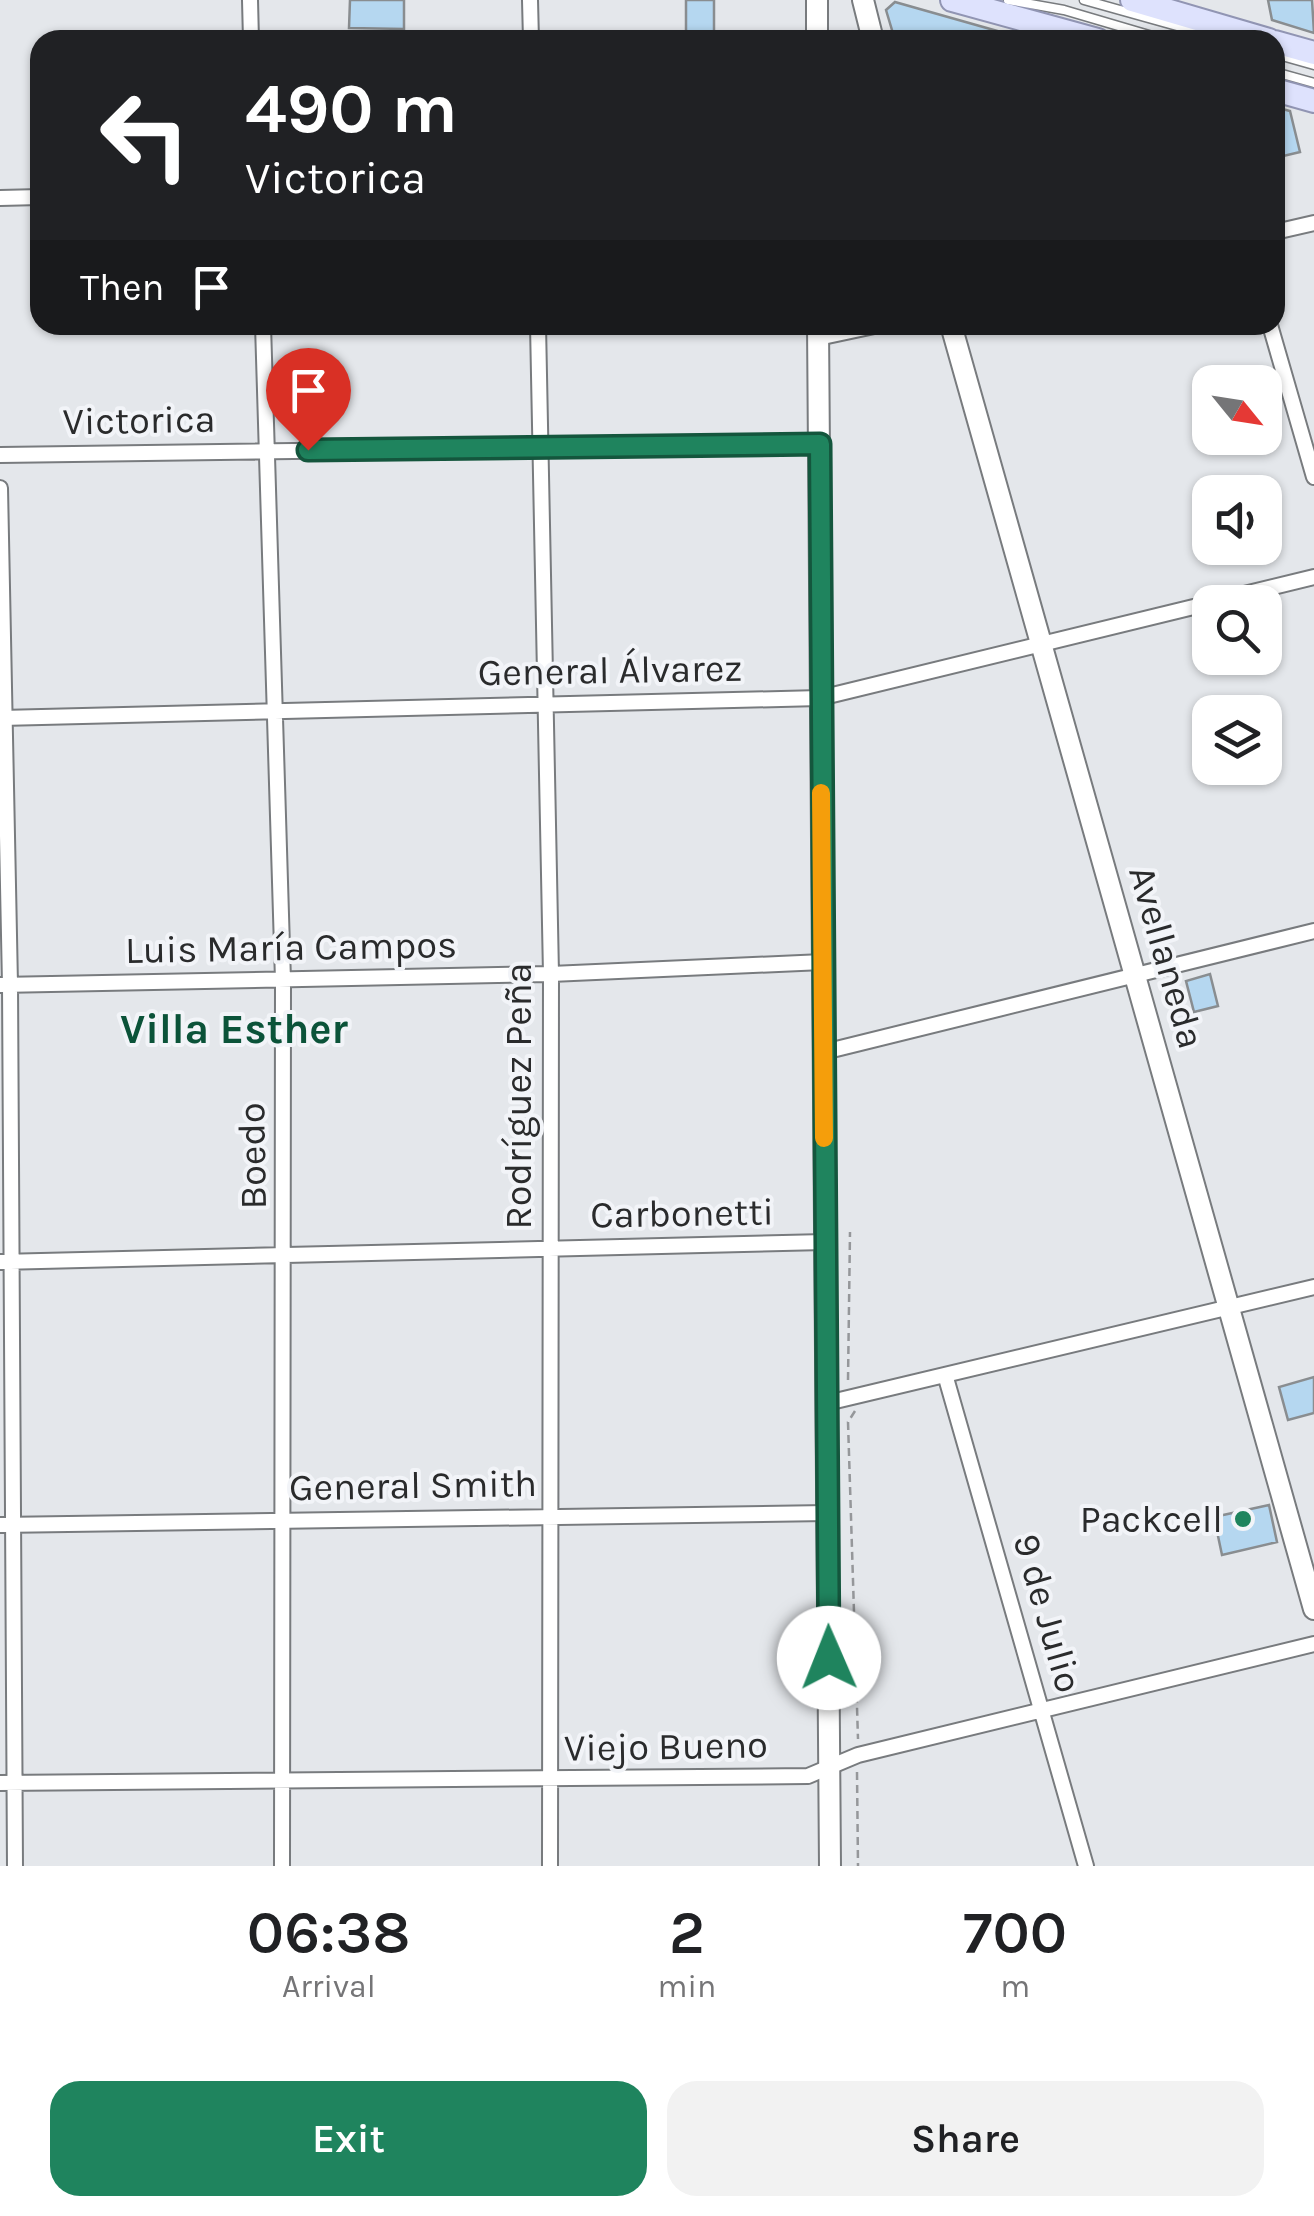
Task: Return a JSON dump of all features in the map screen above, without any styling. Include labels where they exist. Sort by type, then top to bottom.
[{"type":"main road","points":[[817,0],[817,30]]},
{"type":"main road","points":[[862,0],[870,30]]},
{"type":"main road","points":[[952,0],[1062,30]]},
{"type":"main road","points":[[1132,0],[1188,8],[1243,30]]},
{"type":"main road","points":[[1285,45],[1314,53]]},
{"type":"main road","points":[[1285,93],[1314,100]]},
{"type":"main road","points":[[818,335],[830,1866]]},
{"type":"main road","name":"Avellaneda","points":[[954,335],[1314,1609]]},
{"type":"street","points":[[250,0],[252,30]]},
{"type":"street","points":[[530,0],[531,30]]},
{"type":"street","points":[[0,198],[30,197]]},
{"type":"street","points":[[1285,229],[1314,222]]},
{"type":"street","name":"Boedo","points":[[264,335],[283,980],[286,1253],[281,1520],[282,1866]]},
{"type":"street","name":"Rodríguez Peña","points":[[538,335],[551,974],[550,1866]]},
{"type":"street","points":[[1273,335],[1314,478]]},
{"type":"street","name":"Victorica","points":[[0,455],[820,444]]},
{"type":"street","points":[[0,488],[7,1783],[16,1866]]},
{"type":"street","name":"General Álvarez","points":[[1282,585],[1314,577]]},
{"type":"street","name":"General Álvarez","points":[[4,718],[277,708],[820,698],[1192,607]]},
{"type":"street","points":[[824,1052],[1314,930]]},
{"type":"street","name":"Luis María Campos","points":[[5,985],[551,974],[823,962]]},
{"type":"street","name":"Carbonetti","points":[[5,1262],[825,1242]]},
{"type":"street","points":[[828,1403],[855,1400],[1314,1287]]},
{"type":"street","name":"9 de Julio","points":[[946,1378],[1086,1866]]},
{"type":"street","name":"General Smith","points":[[6,1524],[828,1513]]},
{"type":"street","name":"Viejo Bueno","points":[[7,1783],[798,1777],[858,1754],[1314,1644]]},
{"type":"lane","points":[[1008,0],[1131,30]]},
{"type":"lane","points":[[1084,0],[1191,30]]},
{"type":"lane","points":[[1285,48],[1314,63]]},
{"type":"lane","points":[[1285,56],[1314,63]]},
{"type":"lane","points":[[1285,75],[1314,83]]},
{"type":"path","points":[[850,1232],[848,1380],[854,1386],[856,1413],[848,1422],[858,1866]]},
{"type":"building","points":[[350,0],[404,0],[404,29],[349,28]]},
{"type":"building","points":[[686,0],[714,0],[714,30],[686,30]]},
{"type":"building","points":[[1268,0],[1312,0],[1314,33],[1272,20]]},
{"type":"building","points":[[895,2],[994,30],[892,30],[886,10]]},
{"type":"building","points":[[1285,110],[1290,111],[1300,152],[1285,156]]},
{"type":"building","points":[[1210,974],[1218,1006],[1194,1012],[1186,981]]},
{"type":"building","points":[[1314,1377],[1314,1413],[1288,1420],[1279,1387]]},
{"type":"building","points":[[1269,1505],[1277,1542],[1222,1555],[1214,1517]]},
{"type":"slow traffic","points":[[821,793],[824,1138]]},
{"type":"place","name":"Packcell","points":[[1243,1519]]},
{"type":"district","name":"Villa Esther","points":[[234,1028]]},
{"type":"route","points":[[308,450],[820,444],[829,1658]]}]
